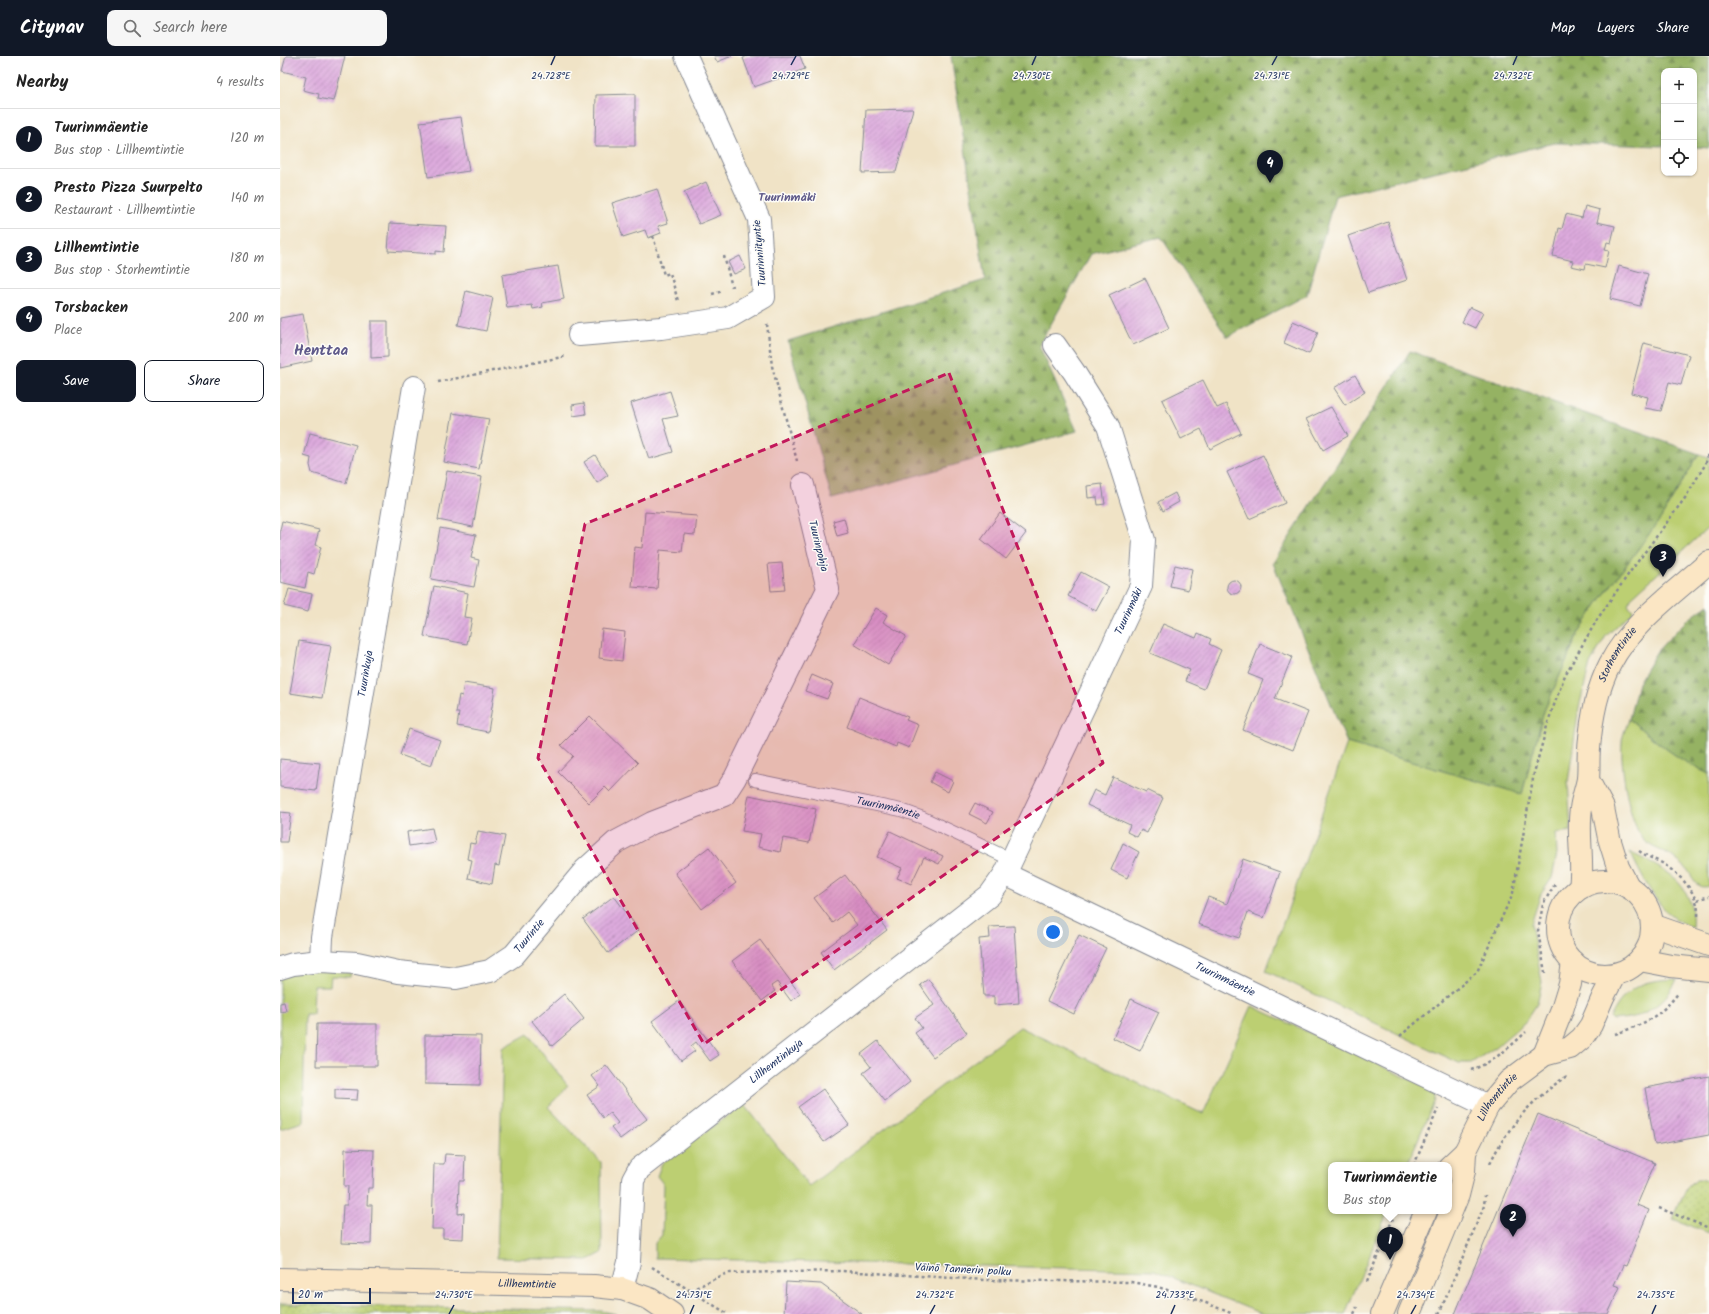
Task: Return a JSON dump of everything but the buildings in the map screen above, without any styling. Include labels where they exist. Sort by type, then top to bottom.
[{"type":"street","name":"Tuurinniityntie","points":[[579,335],[661,328],[728,318],[764,297],[759,219],[686,56]]},
{"type":"street","name":"Tuurinmäki","points":[[1009,867],[1141,586],[1144,540],[1108,426],[1055,345]]},
{"type":"street","name":"Tuurinkuja","points":[[321,960],[322,937],[414,387]]},
{"type":"street","name":"Tuurinpohja","points":[[745,779],[828,589],[803,485]]},
{"type":"street","name":"Storhemtintie","points":[[1580,888],[1582,871],[1580,841],[1581,810],[1588,780],[1589,748],[1601,684],[1610,664],[1622,644],[1646,617],[1709,562]]},
{"type":"street","name":"Tuurintie","points":[[280,968],[293,964],[321,960],[357,963],[398,972],[456,978],[490,971],[514,955],[585,870],[616,842],[652,823],[724,796],[745,779]]},
{"type":"street","name":"Storhemtintie","points":[[1588,780],[1603,808],[1609,838],[1618,867],[1628,886]]},
{"type":"street","name":"Tuurinmäentie","points":[[1009,867],[1448,1088],[1488,1106]]},
{"type":"street","name":"Lillhemtinkuja","points":[[622,1289],[629,1262],[633,1180],[639,1169],[982,902],[990,895],[1009,867]]},
{"type":"street","points":[[1591,882],[1616,882],[1628,886],[1640,896],[1649,909],[1652,925],[1652,937],[1647,950],[1640,960],[1628,969],[1615,974],[1600,975],[1585,971],[1573,962],[1564,951],[1559,938],[1558,924],[1562,910],[1569,897],[1580,888],[1591,882]]},
{"type":"street","points":[[1652,925],[1709,945]]},
{"type":"street","points":[[1640,960],[1709,970]]},
{"type":"street","points":[[1544,1054],[1562,1010],[1570,984],[1573,962]]},
{"type":"street","name":"Lillhemtintie","points":[[1452,1164],[1464,1152],[1488,1106],[1509,1081],[1544,1054],[1570,1048],[1582,1038],[1591,1025],[1615,974]]},
{"type":"street","name":"Lillhemtintie","points":[[1452,1210],[1458,1195],[1464,1171],[1464,1152]]},
{"type":"street","points":[[1382,1314],[1425,1214]]},
{"type":"street","name":"Lillhemtintie","points":[[1409,1314],[1450,1214]]},
{"type":"street","name":"Lillhemtintie","points":[[280,1279],[594,1286],[622,1289],[650,1299],[672,1314]]},
{"type":"lane","name":"Tuurinmäentie","points":[[745,779],[901,810],[923,818],[1009,867]]},
{"type":"path","points":[[653,236],[664,275],[670,273],[679,303]]},
{"type":"path","points":[[710,295],[732,288],[724,256]]},
{"type":"path","points":[[764,297],[772,366],[803,485]]},
{"type":"path","points":[[414,387],[572,355],[579,335]]},
{"type":"path","points":[[1396,1040],[1477,972],[1512,893],[1523,834]]},
{"type":"path","points":[[1634,848],[1672,871],[1686,883],[1697,900],[1699,908],[1698,920]]},
{"type":"path","points":[[1546,977],[1538,931],[1539,919],[1543,904],[1557,879]]},
{"type":"path","points":[[1697,900],[1709,896]]},
{"type":"path","points":[[1611,1035],[1631,1029],[1651,1019],[1663,1011],[1683,987]]},
{"type":"path","points":[[1415,1162],[1457,1070],[1470,1071],[1483,1066],[1499,1055],[1528,1030]]},
{"type":"path","points":[[1489,1170],[1490,1163],[1501,1141],[1516,1120],[1538,1098],[1573,1072]]},
{"type":"path","points":[[1439,1314],[1484,1206],[1485,1191]]},
{"type":"path","points":[[1659,1208],[1709,1228]]},
{"type":"path","points":[[1366,1285],[1395,1214]]},
{"type":"path","points":[[651,1266],[728,1314]]},
{"type":"path","name":"Väinö Tannerin polku","points":[[691,1290],[727,1274],[826,1272],[985,1280],[1131,1282],[1158,1287],[1206,1303],[1233,1314]]},
{"type":"path","points":[[1354,1314],[1360,1300]]},
{"type":"highlighted area","points":[[949,373],[1103,763],[704,1044],[538,758],[585,524]]},
{"type":"green space","points":[[951,56],[1709,56],[1709,148],[1697,147],[1697,68],[1661,68],[1661,146],[1554,143],[1335,196],[1307,295],[1227,337],[1161,237],[1091,254],[1039,345],[1077,431],[832,499],[788,341],[985,280]]},
{"type":"green space","points":[[1410,351],[1699,454],[1661,518],[1598,603],[1579,632],[1544,711],[1522,794],[1347,743],[1273,563]]},
{"type":"green space","points":[[1699,454],[1709,457],[1709,527],[1631,598],[1628,604],[1633,611],[1606,636],[1590,664],[1579,707],[1568,782],[1571,831],[1556,833],[1557,854],[1552,878],[1541,894],[1531,924],[1542,982],[1537,1004],[1525,1022],[1496,1047],[1471,1063],[1459,1063],[1266,971],[1347,743],[1522,794],[1544,711],[1579,632],[1598,603],[1661,518]]},
{"type":"green space","points":[[1709,604],[1709,774],[1687,763],[1657,742],[1629,719],[1638,683],[1657,651],[1685,622]]},
{"type":"green space","points":[[1629,719],[1657,742],[1687,763],[1709,774],[1709,886],[1705,887],[1698,884],[1685,867],[1670,855],[1647,843],[1639,832],[1630,808],[1622,765],[1622,740]]},
{"type":"green space","points":[[1630,852],[1668,874],[1682,887],[1691,905],[1692,927],[1671,915],[1662,906],[1647,885]]},
{"type":"green space","points":[[308,969],[351,973],[350,977],[331,976],[330,986],[314,986],[313,1014],[305,1014],[303,1122],[280,1129],[280,977]]},
{"type":"green space","points":[[1677,979],[1662,1001],[1651,1009],[1626,1019],[1612,1020],[1610,1018],[1622,999],[1636,987],[1654,981]]},
{"type":"green space","points":[[1252,1006],[1435,1091],[1435,1100],[1408,1162],[1328,1162],[1328,1214],[1387,1214],[1345,1314],[1262,1314],[1154,1270],[655,1258],[655,1243],[662,1235],[664,1185],[657,1176],[662,1163],[744,1104],[809,1186],[1020,1027],[1203,1114]]},
{"type":"green space","points":[[528,1034],[568,1086],[548,1107],[601,1162],[602,1253],[588,1260],[497,1258],[503,1048]]},
{"type":"green space","points":[[1696,1179],[1709,1182],[1709,1233],[1673,1219],[1686,1189]]},
{"type":"green space","points":[[280,1304],[602,1311],[616,1314],[280,1314]]},
{"type":"place","name":"Torsbacken","points":[[1270,183]]},
{"type":"place","name":"Lillhemtintie","points":[[1663,577]]},
{"type":"place","name":"Presto Pizza Suurpelto","points":[[1513,1237]]},
{"type":"place","name":"Tuurinmäentie","points":[[1390,1260]]},
{"type":"district","name":"Tuurinmäki","points":[[787,197]]},
{"type":"district","name":"Henttaa","points":[[321,351]]}]
